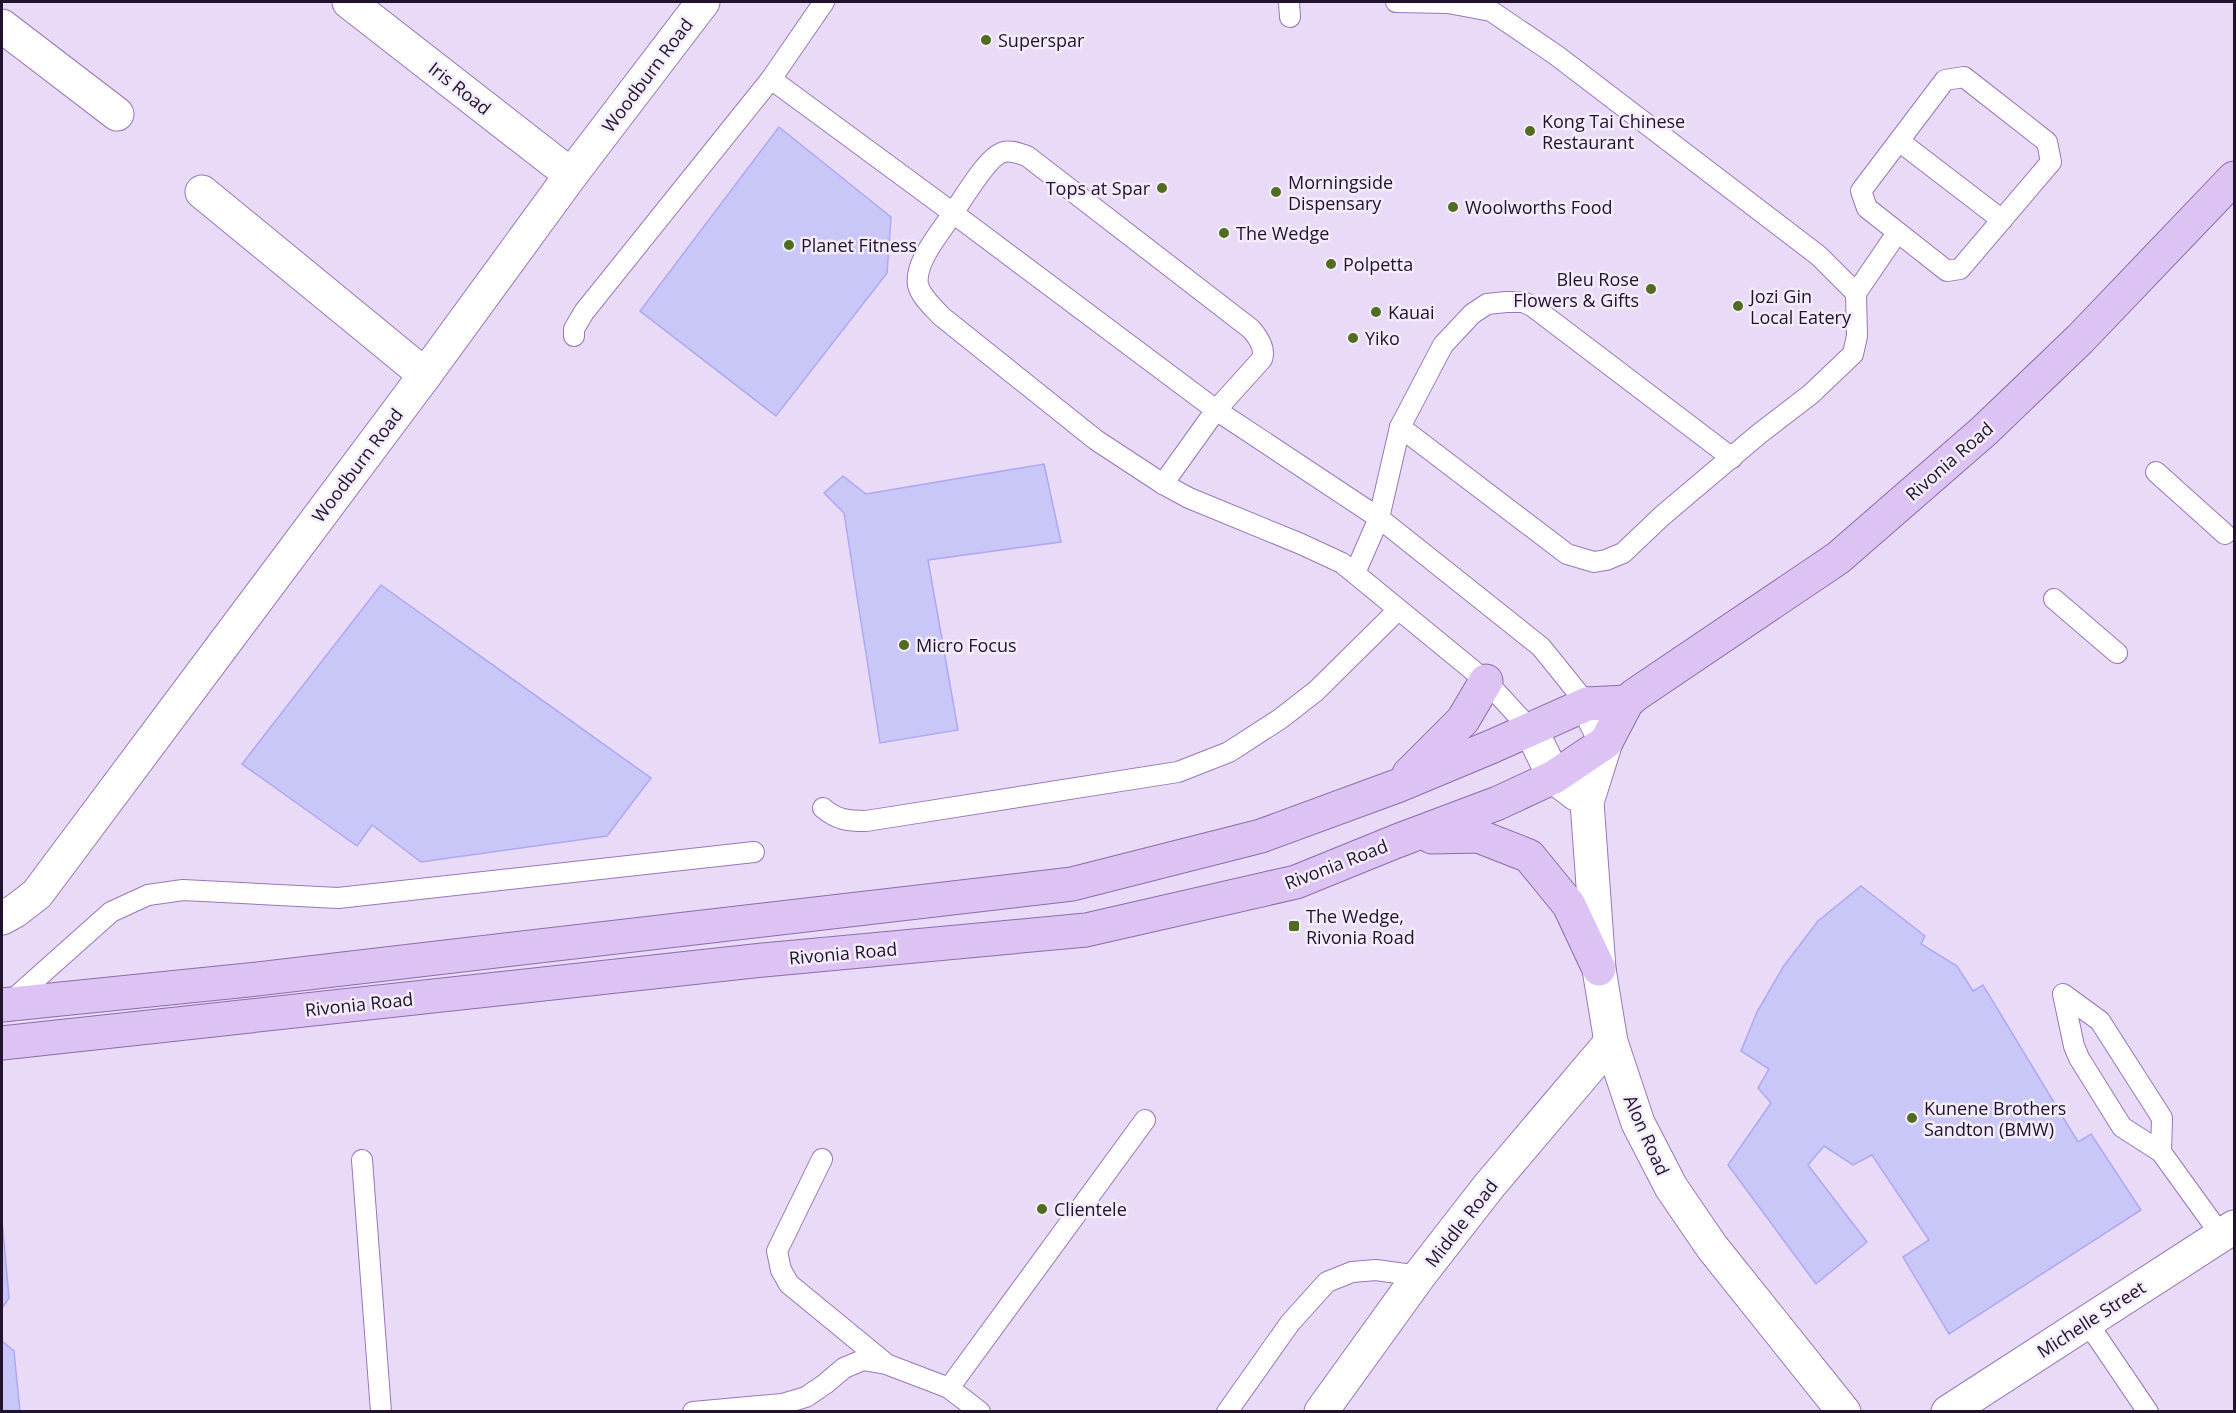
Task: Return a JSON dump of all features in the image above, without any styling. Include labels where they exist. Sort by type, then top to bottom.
[{"type":"main road","name":"Rivonia Road","points":[[2,1043],[751,961],[1086,930],[1296,882],[1498,803],[1554,777],[1606,742],[1626,702],[1838,558],[2008,408],[2080,339],[2235,178]]},
{"type":"main road","points":[[1397,786],[1463,720],[1486,681]]},
{"type":"main road","name":"Rivonia Road","points":[[4,1005],[248,980],[1072,884],[1261,836],[1397,786],[1587,704],[1626,702]]},
{"type":"main road","points":[[1397,841],[1451,835],[1478,836],[1529,856],[1569,905],[1599,969]]},
{"type":"street","name":"Iris Road","points":[[349,2],[571,175]]},
{"type":"street","name":"Woodburn Road","points":[[2,918],[37,894],[425,375],[571,175],[703,2]]},
{"type":"street","points":[[2,26],[117,114]]},
{"type":"street","points":[[202,192],[425,375]]},
{"type":"street","points":[[1587,704],[1606,742]]},
{"type":"street","points":[[1531,730],[1554,777],[1587,802]]},
{"type":"street","name":"Alon Road","points":[[1606,742],[1587,802],[1599,969],[1611,1042],[1638,1123],[1671,1186],[1713,1247],[1844,1412]]},
{"type":"street","name":"Middle Road","points":[[1321,1412],[1419,1276],[1489,1186],[1611,1042]]},
{"type":"street","name":"Michelle Street","points":[[1948,1412],[2228,1231]]},
{"type":"lane","points":[[574,336],[574,329],[584,312],[771,79],[824,2]]},
{"type":"lane","points":[[1396,2],[1467,5],[1491,11],[1507,21],[1556,55],[1819,256],[1856,294]]},
{"type":"lane","points":[[1964,77],[2047,142],[2051,162],[1960,269],[1947,271],[1867,208],[1861,191],[1899,141],[1945,80],[1964,77]]},
{"type":"lane","points":[[771,79],[1216,410],[1379,518],[1541,647],[1587,704]]},
{"type":"lane","points":[[1899,141],[2001,220]]},
{"type":"lane","points":[[1162,483],[1216,410],[1262,359],[1264,353],[1256,336],[1251,329],[1036,161],[1012,151],[998,154],[992,158],[953,213],[919,266],[918,286],[926,300],[941,316],[1096,440],[1162,483],[1189,498],[1328,555],[1355,573],[1486,681],[1531,730]]},
{"type":"lane","points":[[1400,427],[1567,554],[1594,562],[1606,560],[1623,553],[1662,516],[1812,393],[1853,354],[1857,336],[1856,294],[1897,233]]},
{"type":"lane","points":[[1355,573],[1379,518],[1400,427],[1443,345],[1479,308],[1487,304],[1523,302],[1532,306],[1732,458]]},
{"type":"lane","points":[[2156,472],[2225,534]]},
{"type":"lane","points":[[2054,599],[2117,653]]},
{"type":"lane","points":[[823,807],[833,816],[845,821],[866,821],[1178,772],[1229,752],[1280,718],[1316,691],[1398,610]]},
{"type":"lane","points":[[4,1005],[67,953],[111,912],[148,894],[183,890],[338,898],[754,852]]},
{"type":"lane","points":[[2161,1152],[2162,1118],[2100,1021],[2072,1010],[2074,1046],[2079,1058],[2122,1127],[2161,1152],[2228,1231]]},
{"type":"lane","points":[[949,1388],[1145,1120]]},
{"type":"lane","points":[[362,1160],[381,1412]]},
{"type":"lane","points":[[822,1160],[777,1251],[781,1270],[789,1284],[886,1364]]},
{"type":"lane","points":[[1227,1412],[1290,1323],[1327,1282],[1352,1272],[1376,1270],[1419,1276]]},
{"type":"lane","points":[[2087,1322],[2148,1412]]},
{"type":"lane","points":[[693,1412],[782,1404],[806,1397],[844,1368],[863,1360],[886,1364],[949,1388],[980,1412]]},
{"type":"building","name":"Planet Fitness","points":[[779,127],[891,217],[887,273],[776,416],[640,311]]},
{"type":"building","name":"Micro Focus","points":[[1044,464],[1061,542],[928,560],[958,730],[880,743],[844,513],[824,493],[843,476],[866,494]]},
{"type":"building","points":[[381,585],[651,778],[607,836],[421,862],[372,825],[357,846],[242,764]]},
{"type":"building","name":"Kunene Brothers Sandton (BMW)","points":[[1861,886],[1925,936],[1921,944],[1957,966],[1973,991],[1983,985],[2078,1142],[2091,1134],[2141,1210],[1949,1334],[1903,1257],[1929,1240],[1872,1155],[1853,1165],[1824,1146],[1808,1165],[1867,1242],[1816,1284],[1728,1165],[1771,1103],[1758,1088],[1769,1069],[1741,1051],[1757,1012],[1783,967],[1818,921]]},
{"type":"building","points":[[2,1220],[9,1298],[2,1308]]},
{"type":"building","points":[[2,1341],[14,1351],[20,1412],[2,1412]]},
{"type":"place","name":"Superspar","points":[[986,40]]},
{"type":"place","name":"Kong Tai Chinese Restaurant","points":[[1530,131]]},
{"type":"place","name":"Tops at Spar","points":[[1162,188]]},
{"type":"place","name":"Morningside Dispensary","points":[[1276,192]]},
{"type":"place","name":"Woolworths Food","points":[[1453,207]]},
{"type":"place","name":"The Wedge","points":[[1224,233]]},
{"type":"place","name":"Planet Fitness","points":[[789,245]]},
{"type":"place","name":"Polpetta","points":[[1331,264]]},
{"type":"place","name":"Bleu Rose Flowers & Gifts","points":[[1651,289]]},
{"type":"place","name":"Jozi Gin Local Eatery","points":[[1738,306]]},
{"type":"place","name":"Kauai","points":[[1376,312]]},
{"type":"place","name":"Yiko","points":[[1353,338]]},
{"type":"place","name":"Micro Focus","points":[[904,645]]},
{"type":"place","name":"The Wedge, Rivonia Road","points":[[1294,926]]},
{"type":"place","name":"Kunene Brothers Sandton (BMW)","points":[[1912,1118]]},
{"type":"place","name":"Clientele","points":[[1042,1209]]}]
